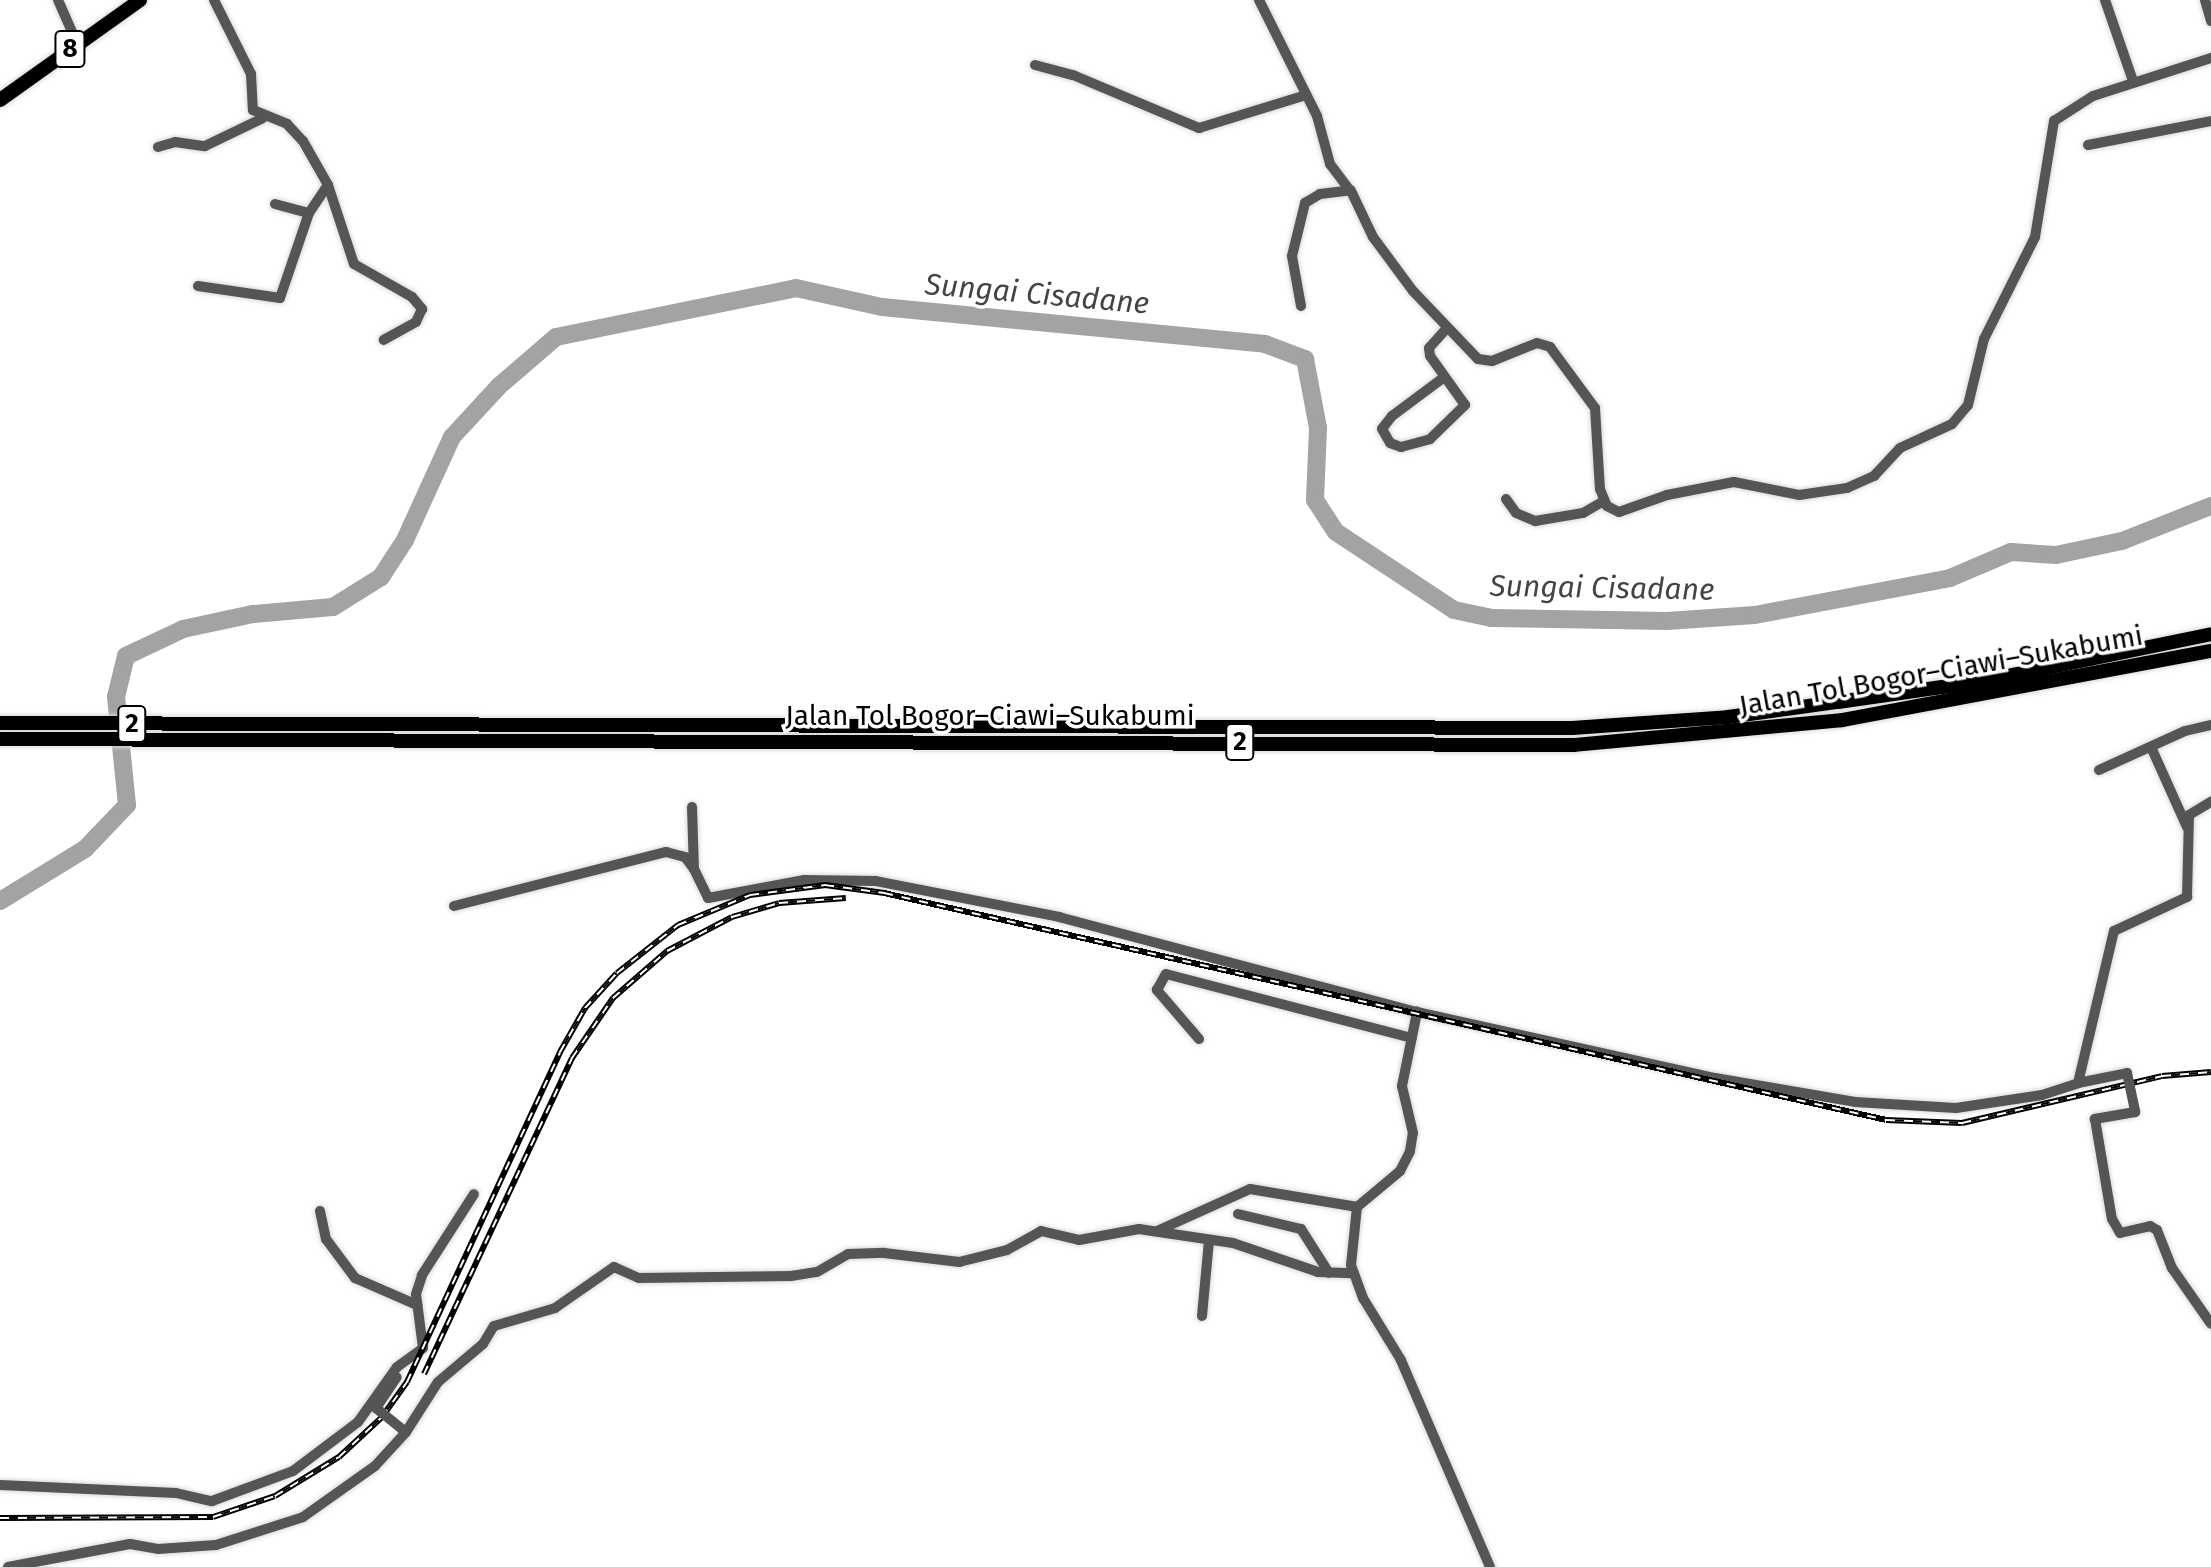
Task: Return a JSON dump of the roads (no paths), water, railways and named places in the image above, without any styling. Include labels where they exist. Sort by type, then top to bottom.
[{"type":"highway","name":"8","points":[[0,100],[140,0]]},
{"type":"highway","name":"Jalan Tol Bogor–Ciawi–Sukabumi","points":[[0,723],[1572,728],[1728,717],[1983,681],[2211,634]]},
{"type":"highway","name":"Jalan Tol Bogor–Ciawi–Sukabumi","points":[[0,739],[262,744],[610,739],[1574,745],[1842,720],[2211,651]]},
{"type":"street","points":[[58,0],[77,43]]},
{"type":"street","points":[[214,0],[251,74],[253,110],[263,118],[295,130],[328,185],[356,268],[412,297],[422,309],[416,322],[384,340]]},
{"type":"street","points":[[1259,0],[1306,95],[1327,159],[1351,190],[1373,237],[1446,329],[1485,361],[1537,343],[1550,347],[1597,413],[1599,482],[1604,501],[1612,510],[1624,512],[1667,495],[1734,482],[1799,495],[1839,490],[1874,476],[1900,448],[1952,424],[1968,405],[1984,339],[2035,237],[2054,121],[2082,101],[2133,81],[2211,58]]},
{"type":"street","points":[[2105,0],[2133,81]]},
{"type":"street","points":[[2205,0],[2211,21]]},
{"type":"street","points":[[1035,65],[1073,75],[1199,128],[1306,95]]},
{"type":"street","points":[[158,147],[175,142],[205,146],[263,118]]},
{"type":"street","points":[[2088,145],[2211,121]]},
{"type":"street","points":[[198,286],[265,300],[280,298],[309,213],[328,185]]},
{"type":"street","points":[[1301,306],[1292,256],[1305,203],[1320,194],[1351,190]]},
{"type":"street","points":[[275,204],[309,213]]},
{"type":"street","points":[[1443,378],[1392,416],[1382,429],[1390,443],[1419,444],[1459,414],[1462,397],[1443,378],[1429,348],[1446,329]]},
{"type":"street","points":[[1506,499],[1516,513],[1535,521],[1583,513],[1604,501]]},
{"type":"street","points":[[2099,770],[2211,725]]},
{"type":"street","points":[[2151,747],[2187,828]]},
{"type":"street","points":[[2078,1083],[2112,935],[2123,923],[2184,900],[2190,813],[2211,802]]},
{"type":"street","points":[[692,807],[694,869],[701,889],[712,899],[795,881],[876,881],[1059,917],[1417,1012],[1715,1078],[1866,1104],[1974,1106],[2042,1095],[2078,1083],[2127,1073],[2135,1112],[2095,1119],[2112,1219],[2120,1233],[2150,1226],[2157,1230],[2172,1268],[2211,1324]]},
{"type":"street","points":[[454,906],[666,852],[685,857],[694,869]]},
{"type":"street","points":[[1199,1039],[1157,990],[1166,974],[1412,1038]]},
{"type":"street","points":[[1417,1012],[1402,1094],[1413,1133],[1410,1151],[1400,1171],[1357,1207],[1352,1273],[1401,1360],[1490,1567]]},
{"type":"street","points":[[1157,1231],[1250,1189],[1357,1207]]},
{"type":"street","points":[[0,1485],[176,1493],[212,1501],[293,1471],[337,1440],[409,1358],[423,1348],[417,1305],[422,1275],[474,1194]]},
{"type":"street","points":[[320,1211],[326,1239],[355,1278],[417,1305]]},
{"type":"street","points":[[1238,1214],[1301,1229],[1329,1273]]},
{"type":"street","points":[[8,1567],[130,1544],[191,1549],[275,1530],[336,1497],[375,1466],[406,1432],[438,1382],[483,1344],[494,1326],[555,1308],[614,1267],[642,1278],[791,1276],[817,1272],[848,1254],[959,1262],[1007,1250],[1041,1231],[1079,1240],[1133,1229],[1241,1245],[1329,1273],[1352,1273]]},
{"type":"street","points":[[1202,1316],[1209,1241]]},
{"type":"street","points":[[406,1432],[376,1408],[409,1358]]},
{"type":"waterway","name":"Sungai Cisadane","points":[[0,901],[85,849],[127,805],[116,697],[126,656],[183,629],[253,614],[333,607],[381,577],[405,540],[452,437],[499,386],[556,337],[796,288],[882,307],[1265,344],[1305,359],[1318,428],[1315,500],[1336,532],[1454,610],[1491,618],[1667,621],[1755,615],[1950,578],[2011,552],[2056,555],[2122,541],[2211,506]]},
{"type":"railway","points":[[0,1518],[213,1517],[275,1496],[339,1457],[382,1417],[407,1382],[560,1052],[585,1008],[617,973],[678,925],[750,895],[825,885],[884,893],[1886,1120],[1962,1123],[2162,1076],[2211,1072]]},
{"type":"railway","points":[[424,1374],[572,1058],[613,998],[667,951],[732,917],[779,903],[846,898]]}]
